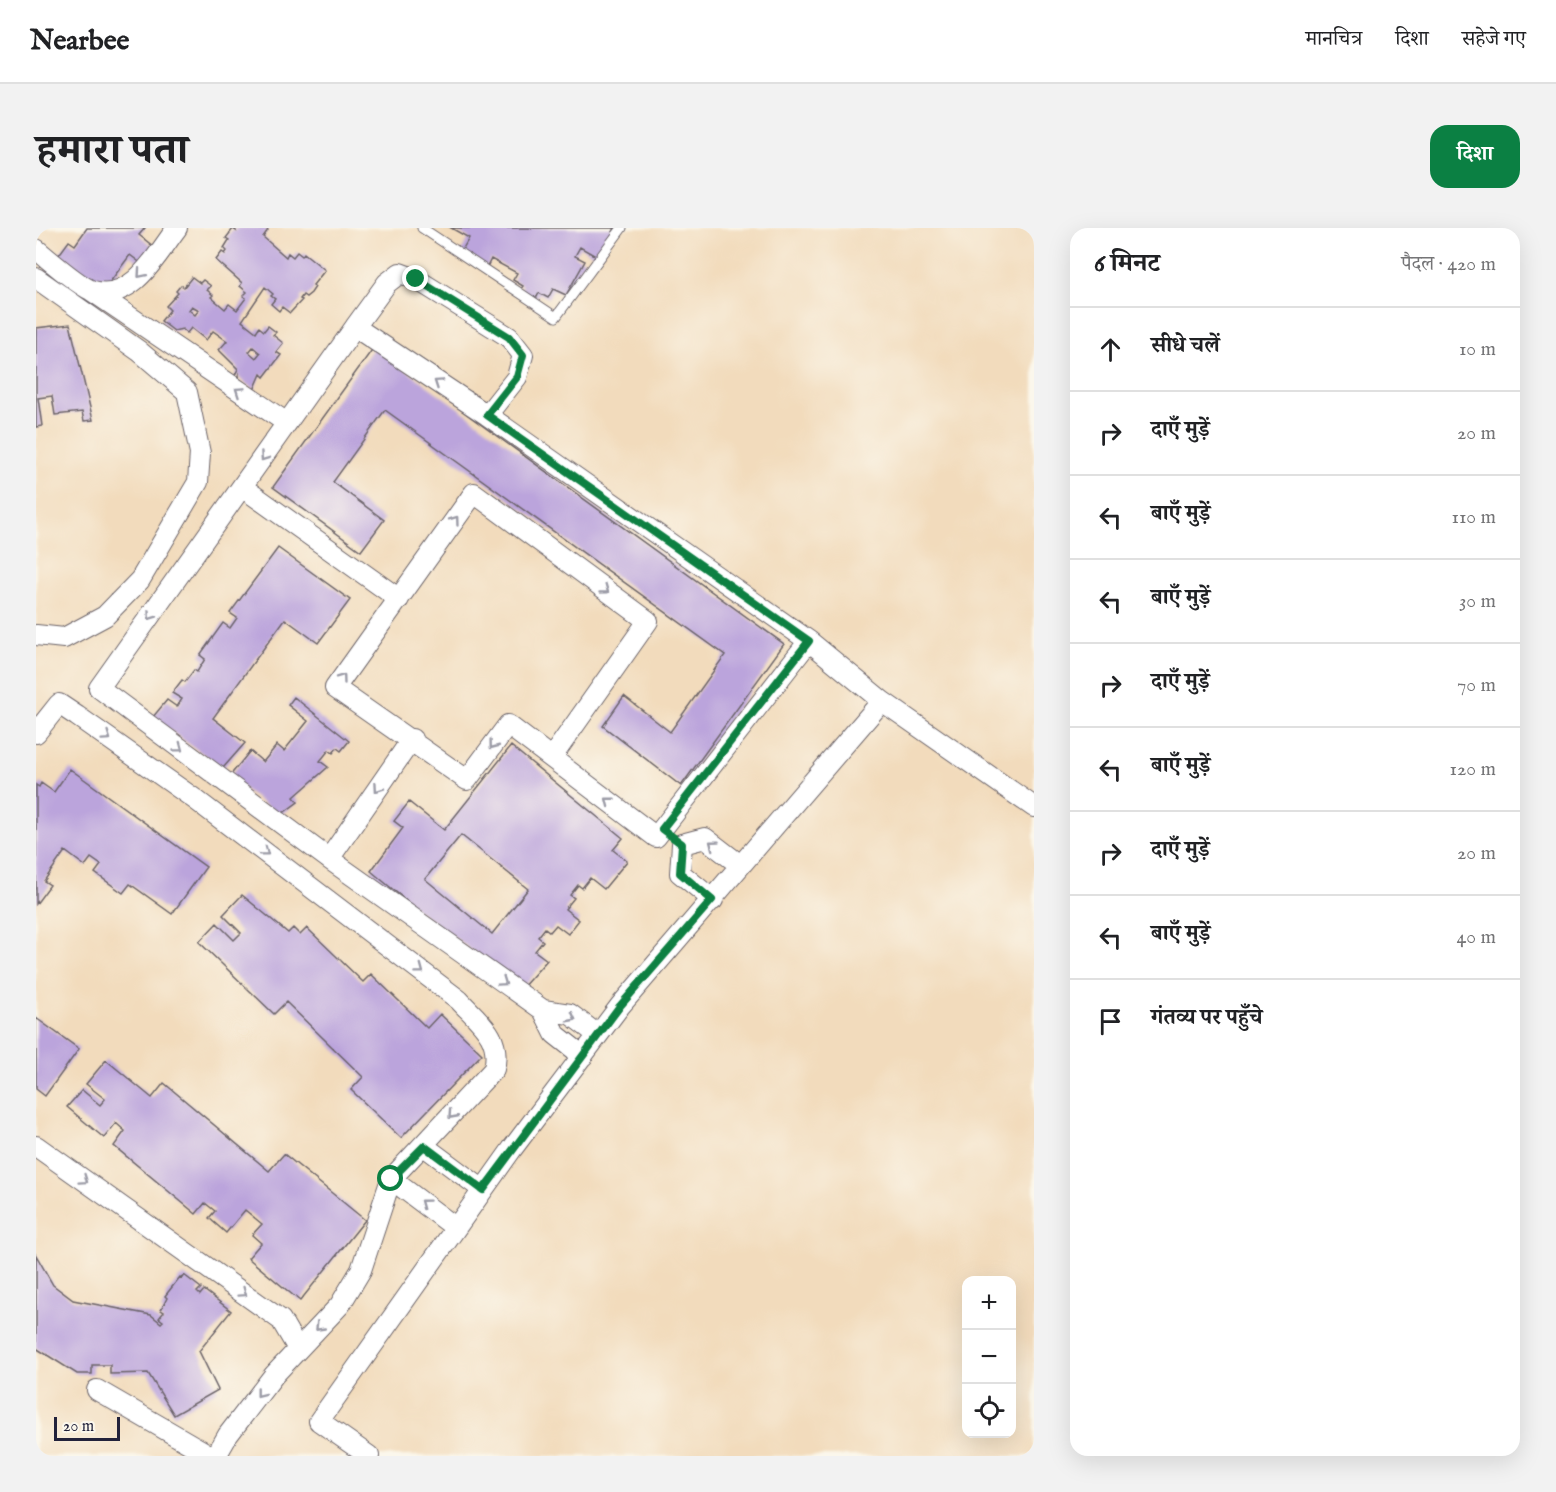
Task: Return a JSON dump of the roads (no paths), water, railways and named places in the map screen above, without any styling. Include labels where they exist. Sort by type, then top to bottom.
[{"type":"street","points":[[92,291],[111,292],[138,280],[177,228]]},
{"type":"street","points":[[36,249],[92,291],[288,423]]},
{"type":"street","points":[[487,415],[517,377],[523,355],[509,337],[416,279],[400,273],[387,283],[355,327],[99,688],[329,859],[543,1010],[570,1014],[598,1035]]},
{"type":"street","points":[[36,278],[140,351],[187,392],[200,453],[198,482],[140,580],[105,616],[64,638],[36,635]]},
{"type":"street","points":[[355,327],[487,415],[809,641],[882,701],[1034,807]]},
{"type":"street","points":[[242,487],[399,599]]},
{"type":"street","points":[[552,757],[648,621],[474,493],[335,688],[467,780],[508,725],[656,837],[809,641]]},
{"type":"street","points":[[369,1456],[319,1421],[483,1190],[598,1035],[740,865],[882,701]]},
{"type":"street","points":[[36,733],[59,704],[196,800],[459,1000],[485,1028],[495,1042],[498,1053],[494,1069],[391,1179],[361,1270],[340,1305],[298,1349],[228,1435],[216,1456]]},
{"type":"street","points":[[329,859],[412,740]]},
{"type":"street","points":[[662,829],[682,844]]},
{"type":"street","points":[[682,844],[705,838],[740,865]]},
{"type":"street","points":[[682,844],[680,873],[712,900]]},
{"type":"street","points":[[543,1010],[555,1034],[583,1056]]},
{"type":"street","points":[[36,1146],[281,1320],[298,1349]]},
{"type":"street","points":[[424,1146],[483,1190]]},
{"type":"street","points":[[391,1179],[456,1228]]},
{"type":"street","points":[[97,1390],[211,1456]]},
{"type":"lane","points":[[422,228],[556,317],[622,228]]}]
